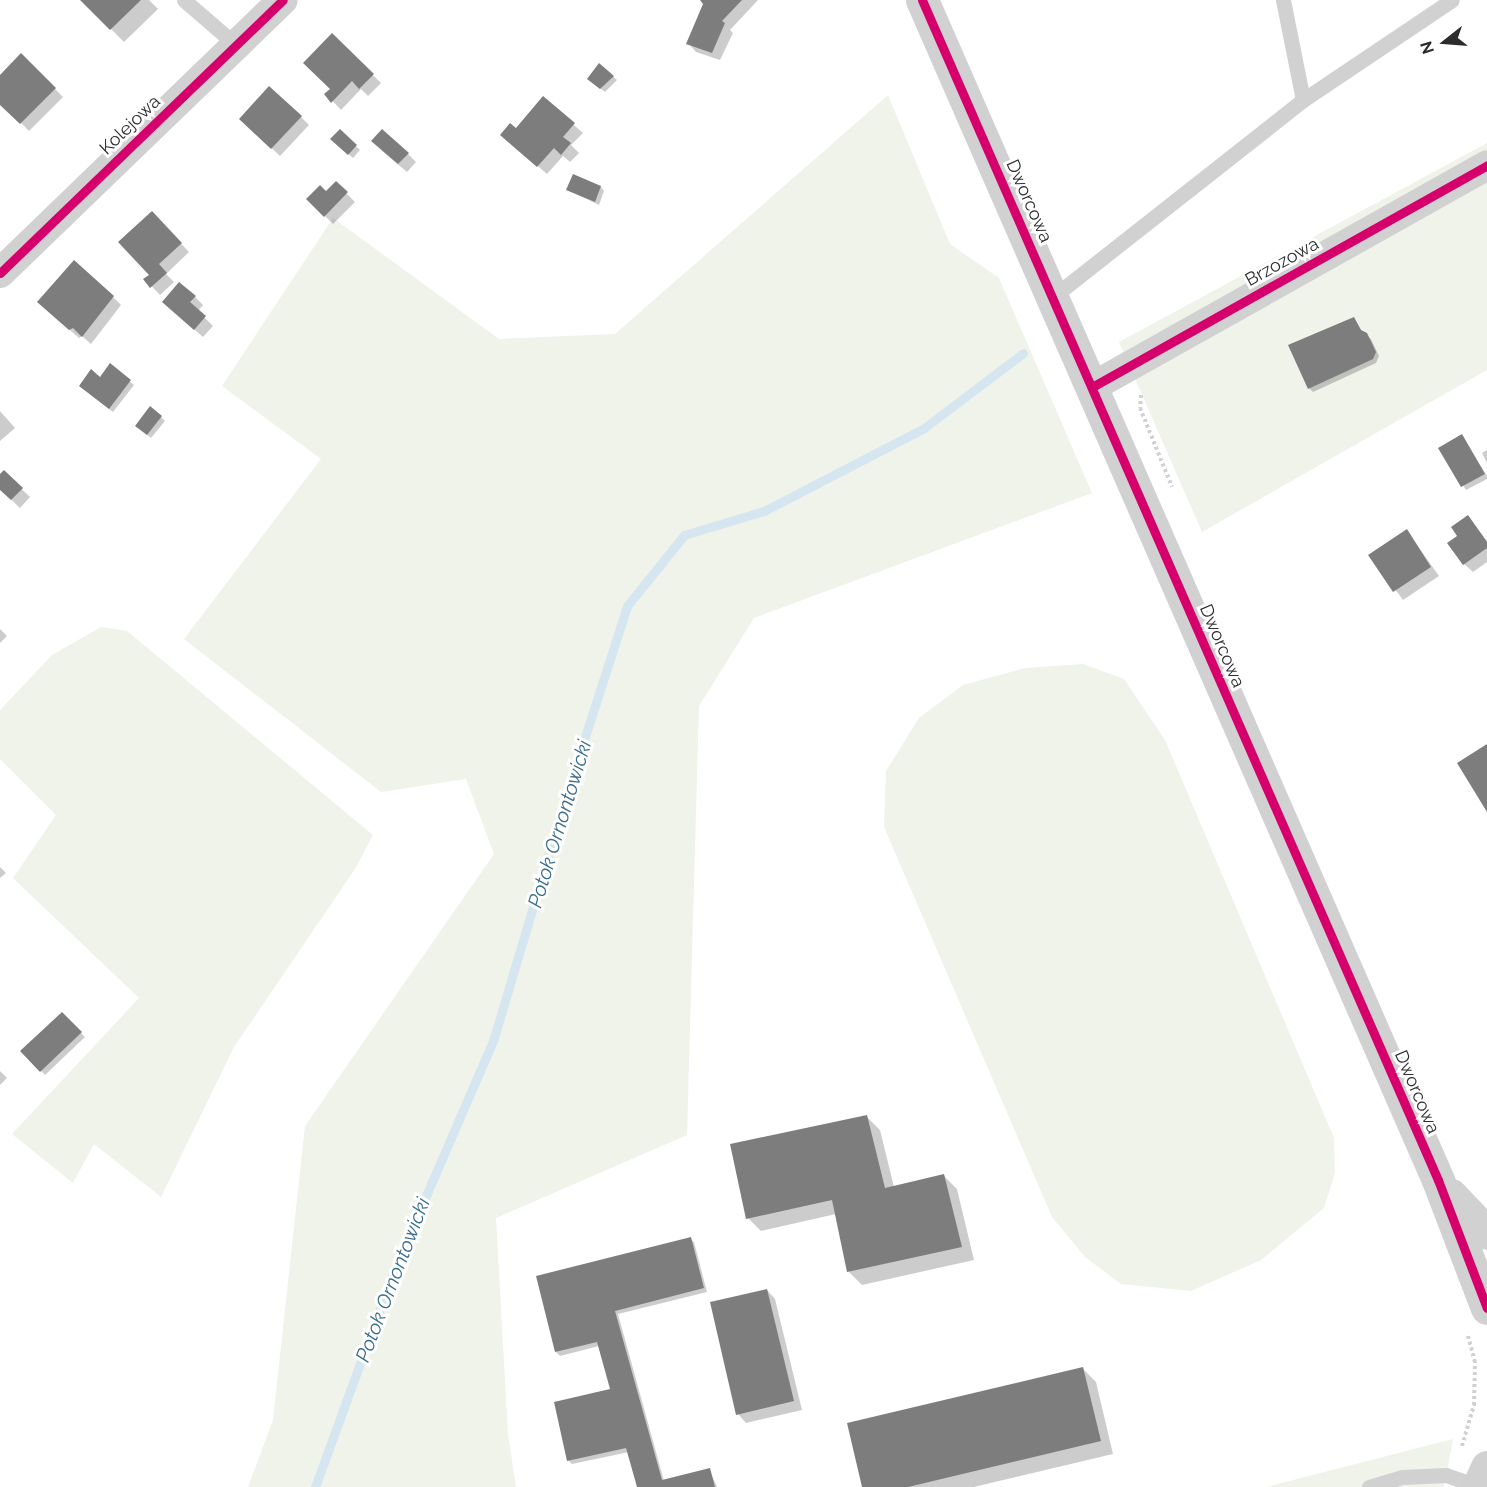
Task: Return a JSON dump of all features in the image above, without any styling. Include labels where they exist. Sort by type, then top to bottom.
[{"type":"street","name":"Kolejowa","points":[[0,273],[283,0]]},
{"type":"street","name":"Dworcowa","points":[[922,0],[1054,296],[1438,1180],[1481,1311]]},
{"type":"street","name":"Brzozowa","points":[[1092,387],[1487,165]]},
{"type":"street","name":"Dworcowa","points":[[1438,1180],[1468,1216],[1487,1233]]},
{"type":"street","points":[[1478,1487],[1487,1467]]},
{"type":"lane","points":[[184,0],[236,45]]},
{"type":"lane","points":[[1283,0],[1304,99]]},
{"type":"lane","points":[[1054,296],[1304,99],[1452,0]]},
{"type":"lane","points":[[1370,1487],[1402,1477],[1446,1475],[1478,1487]]},
{"type":"path","points":[[1146,386],[1141,392],[1140,408],[1171,481],[1172,491]]},
{"type":"path","points":[[1446,1475],[1461,1450],[1474,1404],[1475,1362],[1481,1311]]},
{"type":"shaded area","points":[[888,95],[950,244],[999,278],[1092,493],[754,618],[699,706],[687,1135],[496,1218],[508,1434],[516,1487],[248,1487],[273,1420],[305,1126],[494,854],[466,779],[381,792],[184,639],[321,459],[222,386],[333,218],[499,339],[615,334]]},
{"type":"shaded area","points":[[1487,143],[1487,370],[1202,532],[1119,342]]},
{"type":"shaded area","points":[[101,627],[127,631],[373,835],[355,869],[234,1047],[161,1197],[94,1144],[73,1183],[12,1134],[139,998],[13,878],[56,815],[0,759],[0,710],[52,655]]},
{"type":"shaded area","points":[[1083,664],[1124,679],[1165,740],[1334,1138],[1335,1173],[1324,1208],[1261,1260],[1191,1291],[1121,1284],[1085,1257],[1052,1217],[884,827],[886,771],[919,718],[963,685],[1025,668]]},
{"type":"shaded area","points":[[1453,1439],[1444,1487],[1266,1487]]},
{"type":"building","points":[[80,0],[141,0],[110,30]]},
{"type":"building","points":[[700,0],[742,0],[722,21],[725,23],[712,53],[686,44],[703,4]]},
{"type":"building","points":[[332,33],[374,74],[359,89],[352,81],[331,103],[324,94],[330,89],[303,63]]},
{"type":"building","points":[[21,53],[56,88],[20,124],[0,105],[0,75]]},
{"type":"building","points":[[599,63],[614,76],[600,89],[587,79]]},
{"type":"building","points":[[269,86],[302,116],[271,149],[239,119]]},
{"type":"building","points":[[543,96],[575,123],[563,137],[571,143],[561,155],[554,148],[537,167],[500,135],[510,123],[516,128]]},
{"type":"building","points":[[340,129],[357,145],[348,155],[330,139]]},
{"type":"building","points":[[382,129],[409,153],[398,164],[371,141]]},
{"type":"building","points":[[573,174],[601,186],[595,202],[566,190]]},
{"type":"building","points":[[336,181],[348,192],[324,217],[306,199],[320,185],[326,191]]},
{"type":"building","points":[[152,211],[182,243],[159,264],[167,273],[150,288],[143,279],[149,275],[118,242]]},
{"type":"building","points":[[74,260],[114,296],[82,337],[73,328],[69,330],[37,302]]},
{"type":"building","points":[[179,282],[196,296],[190,302],[206,316],[194,330],[162,302]]},
{"type":"building","points":[[1354,317],[1361,330],[1367,333],[1376,352],[1373,359],[1308,389],[1288,345]]},
{"type":"building","points":[[110,363],[131,380],[109,409],[79,386],[91,369],[100,377]]},
{"type":"building","points":[[150,406],[162,416],[147,435],[135,426]]},
{"type":"building","points":[[1462,434],[1485,474],[1461,487],[1438,448]]},
{"type":"building","points":[[4,470],[23,488],[11,500],[0,490],[0,474]]},
{"type":"building","points":[[1468,515],[1487,542],[1487,548],[1463,565],[1447,543],[1457,536],[1451,527]]},
{"type":"building","points":[[1407,529],[1431,567],[1393,592],[1368,555]]},
{"type":"building","points":[[1487,744],[1487,812],[1457,763]]},
{"type":"building","points":[[62,1012],[82,1032],[40,1072],[20,1051]]},
{"type":"building","points":[[867,1115],[885,1188],[944,1174],[962,1247],[847,1272],[832,1200],[746,1219],[730,1144]]},
{"type":"building","points":[[691,1237],[704,1288],[615,1311],[662,1480],[710,1468],[715,1487],[637,1487],[626,1448],[567,1461],[554,1402],[610,1389],[597,1342],[555,1352],[536,1276]]},
{"type":"building","points":[[767,1289],[794,1401],[736,1415],[710,1302]]},
{"type":"building","points":[[1083,1367],[1101,1441],[908,1487],[862,1487],[847,1423]]},
{"type":"waterway","name":"Potok Ornontowicki","points":[[315,1487],[396,1265],[493,1041],[567,793],[627,606],[684,535],[764,511],[924,428],[1023,353]]},
{"type":"cycle path","points":[[0,273],[283,0]]},
{"type":"cycle path","points":[[922,0],[1438,1180],[1487,1308]]},
{"type":"cycle path","points":[[1092,387],[1487,165]]}]
